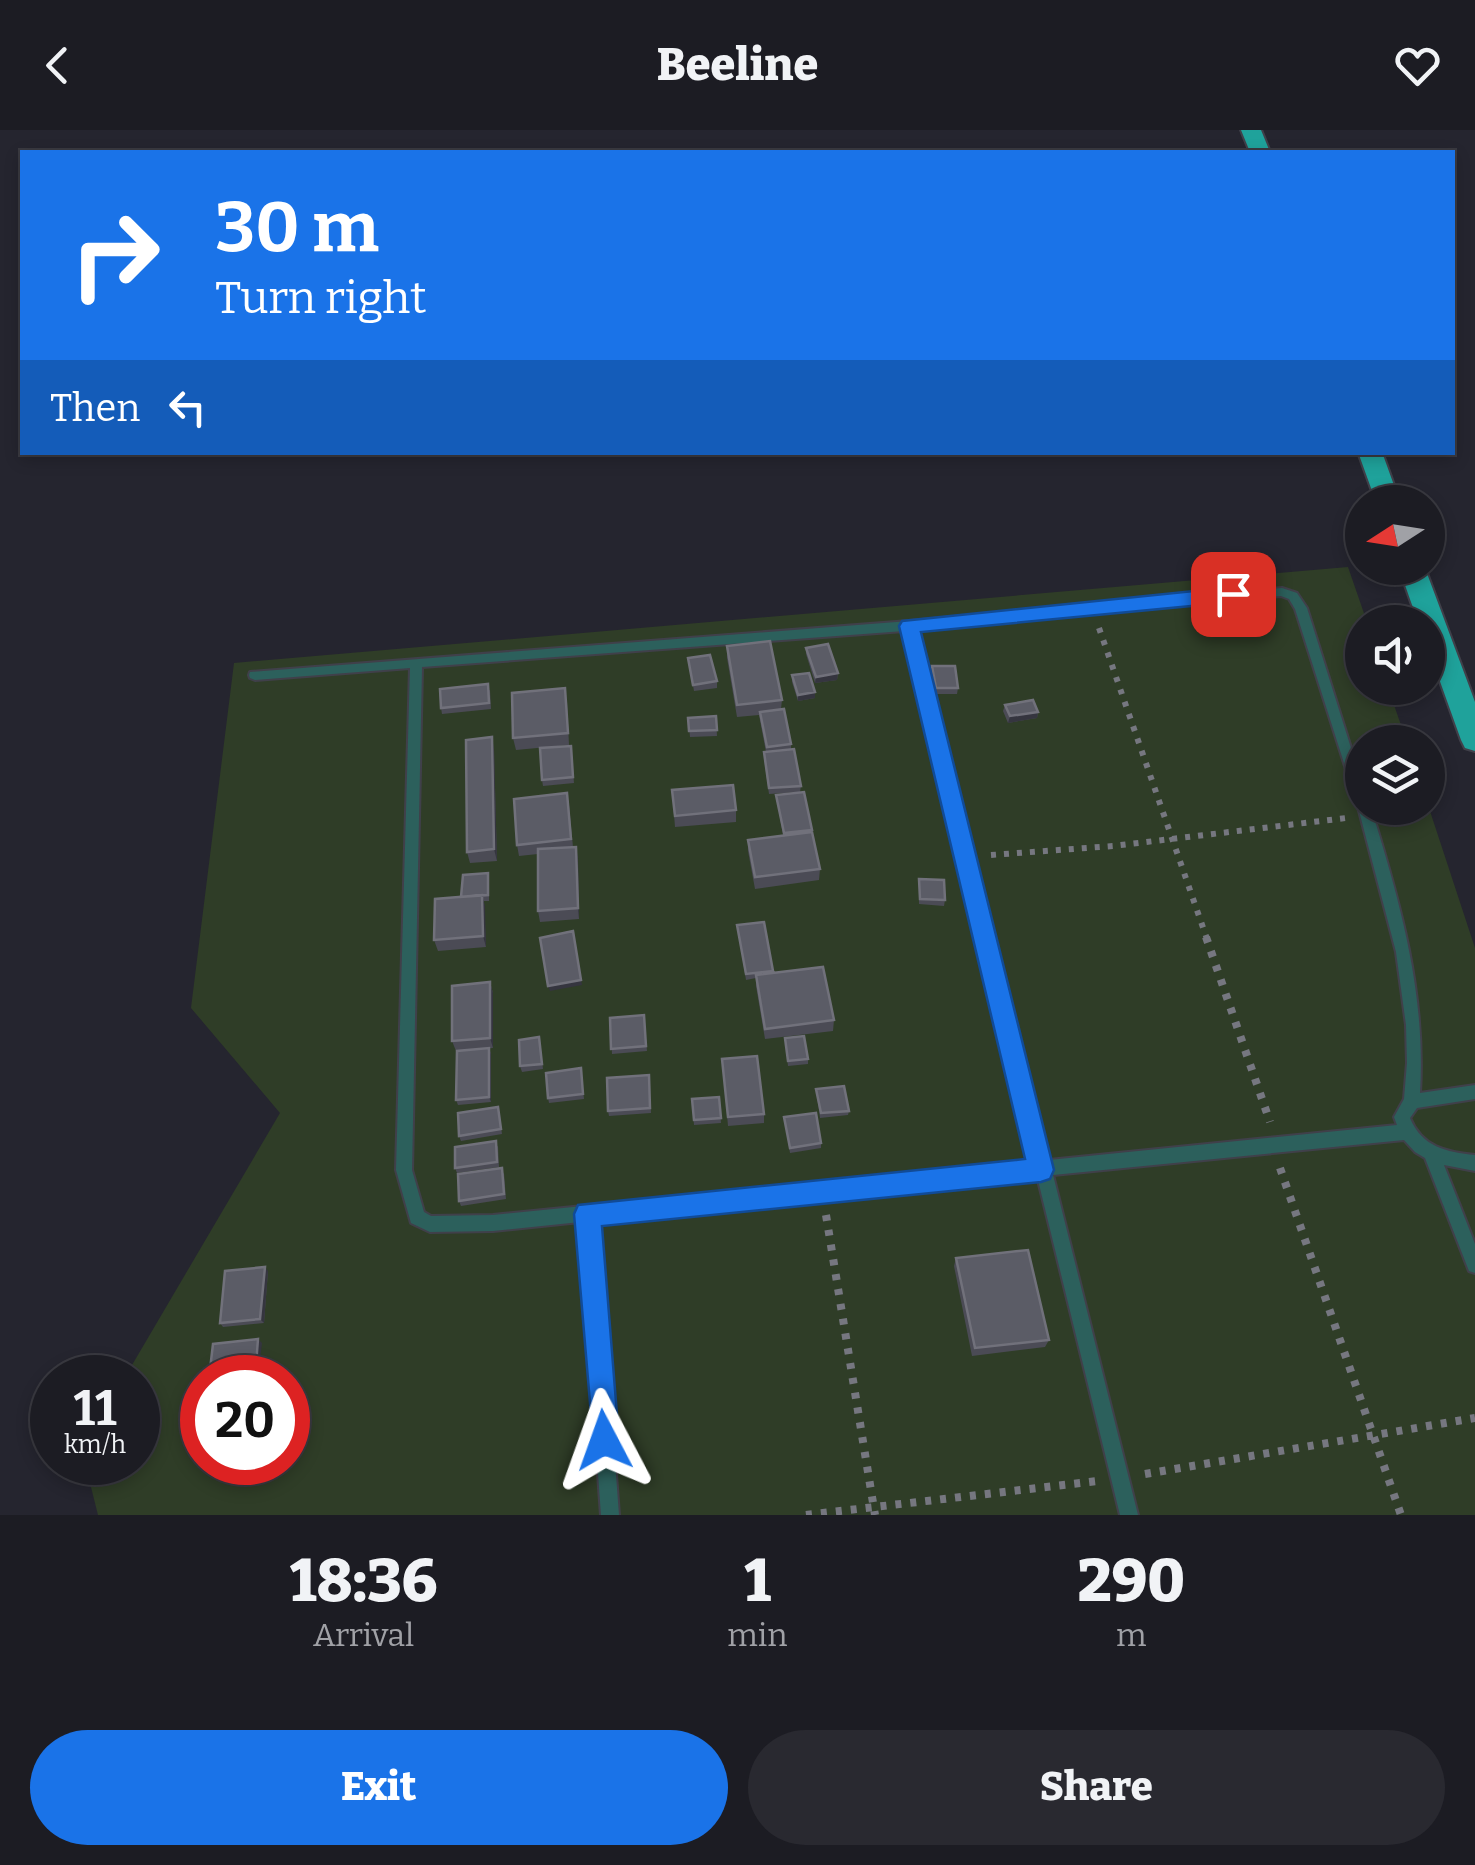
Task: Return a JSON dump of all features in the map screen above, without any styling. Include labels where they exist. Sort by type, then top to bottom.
[{"type":"highway","points":[[1371,455],[1382,485]]},
{"type":"highway","points":[[1418,585],[1475,740]]},
{"type":"lane","points":[[255,675],[910,626],[1268,591],[1292,596],[1301,608],[1345,748]]},
{"type":"lane","points":[[910,626],[1129,1515]]},
{"type":"lane","points":[[416,665],[404,1170],[416,1218],[430,1224],[588,1214],[1406,1132]]},
{"type":"lane","points":[[1369,825],[1401,928],[1410,974],[1415,1065],[1412,1102],[1402,1117],[1406,1132],[1432,1155],[1475,1265]]},
{"type":"lane","points":[[1412,1102],[1475,1092]]},
{"type":"lane","points":[[1432,1155],[1475,1163]]},
{"type":"lane","points":[[588,1214],[610,1515]]},
{"type":"path","points":[[1092,608],[1269,1115],[1272,1146],[1401,1515]]},
{"type":"path","points":[[965,856],[1173,839],[1345,812]]},
{"type":"path","points":[[822,1191],[875,1515]]},
{"type":"green space","points":[[1345,567],[1345,585],[1354,585],[1361,605],[1345,605],[1345,705],[1394,705],[1401,725],[1345,725],[1345,825],[1435,825],[1475,948],[1475,1515],[98,1515],[90,1485],[160,1485],[160,1355],[138,1355],[280,1113],[191,1008],[234,663]]},
{"type":"building","points":[[770,641],[782,700],[737,705],[727,646]]},
{"type":"building","points":[[828,644],[838,673],[816,677],[806,648]]},
{"type":"building","points":[[710,655],[717,681],[693,685],[688,658]]},
{"type":"building","points":[[932,666],[955,666],[958,688],[936,688]]},
{"type":"building","points":[[809,673],[815,692],[798,695],[792,675]]},
{"type":"building","points":[[488,684],[489,703],[441,708],[440,689]]},
{"type":"building","points":[[565,688],[568,733],[513,738],[512,693]]},
{"type":"building","points":[[1033,700],[1038,712],[1010,716],[1005,705]]},
{"type":"building","points":[[784,709],[791,744],[767,747],[760,712]]},
{"type":"building","points":[[716,716],[717,730],[689,731],[688,718]]},
{"type":"building","points":[[492,737],[494,849],[467,852],[466,740]]},
{"type":"building","points":[[571,746],[573,777],[542,780],[540,748]]},
{"type":"building","points":[[794,749],[801,786],[769,788],[764,752]]},
{"type":"building","points":[[733,785],[736,810],[675,816],[672,790]]},
{"type":"building","points":[[804,792],[812,830],[784,833],[776,795]]},
{"type":"building","points":[[567,793],[571,839],[517,845],[514,799]]},
{"type":"building","points":[[812,832],[820,869],[755,877],[748,840]]},
{"type":"building","points":[[576,847],[578,908],[538,911],[538,849]]},
{"type":"building","points":[[488,873],[488,895],[461,897],[463,875]]},
{"type":"building","points":[[919,879],[944,880],[945,900],[920,899]]},
{"type":"building","points":[[482,895],[483,936],[434,940],[435,899]]},
{"type":"building","points":[[764,922],[773,971],[746,974],[737,925]]},
{"type":"building","points":[[573,931],[581,980],[548,986],[540,938]]},
{"type":"building","points":[[823,967],[834,1020],[765,1029],[756,975]]},
{"type":"building","points":[[490,982],[490,1038],[452,1041],[452,986]]},
{"type":"building","points":[[644,1015],[646,1046],[611,1049],[610,1018]]},
{"type":"building","points":[[804,1036],[808,1059],[788,1061],[785,1038]]},
{"type":"building","points":[[539,1037],[542,1064],[520,1066],[519,1040]]},
{"type":"building","points":[[489,1048],[489,1097],[456,1100],[457,1051]]},
{"type":"building","points":[[757,1056],[764,1114],[728,1117],[722,1059]]},
{"type":"building","points":[[581,1068],[583,1094],[548,1098],[546,1073]]},
{"type":"building","points":[[649,1075],[650,1108],[608,1111],[607,1078]]},
{"type":"building","points":[[844,1086],[849,1111],[821,1113],[816,1089]]},
{"type":"building","points":[[719,1097],[721,1118],[694,1120],[692,1099]]},
{"type":"building","points":[[498,1107],[501,1129],[459,1136],[458,1113]]},
{"type":"building","points":[[816,1113],[821,1143],[790,1148],[784,1117]]},
{"type":"building","points":[[496,1141],[497,1162],[455,1168],[455,1147]]},
{"type":"building","points":[[502,1168],[504,1194],[459,1201],[458,1174]]},
{"type":"building","points":[[1028,1250],[1049,1340],[975,1348],[956,1258]]},
{"type":"building","points":[[265,1267],[260,1319],[220,1323],[225,1271]]},
{"type":"building","points":[[258,1339],[257,1355],[212,1355],[213,1344]]},
{"type":"route","points":[[604,1440],[588,1214],[1041,1170],[910,626],[1233,594]]}]
